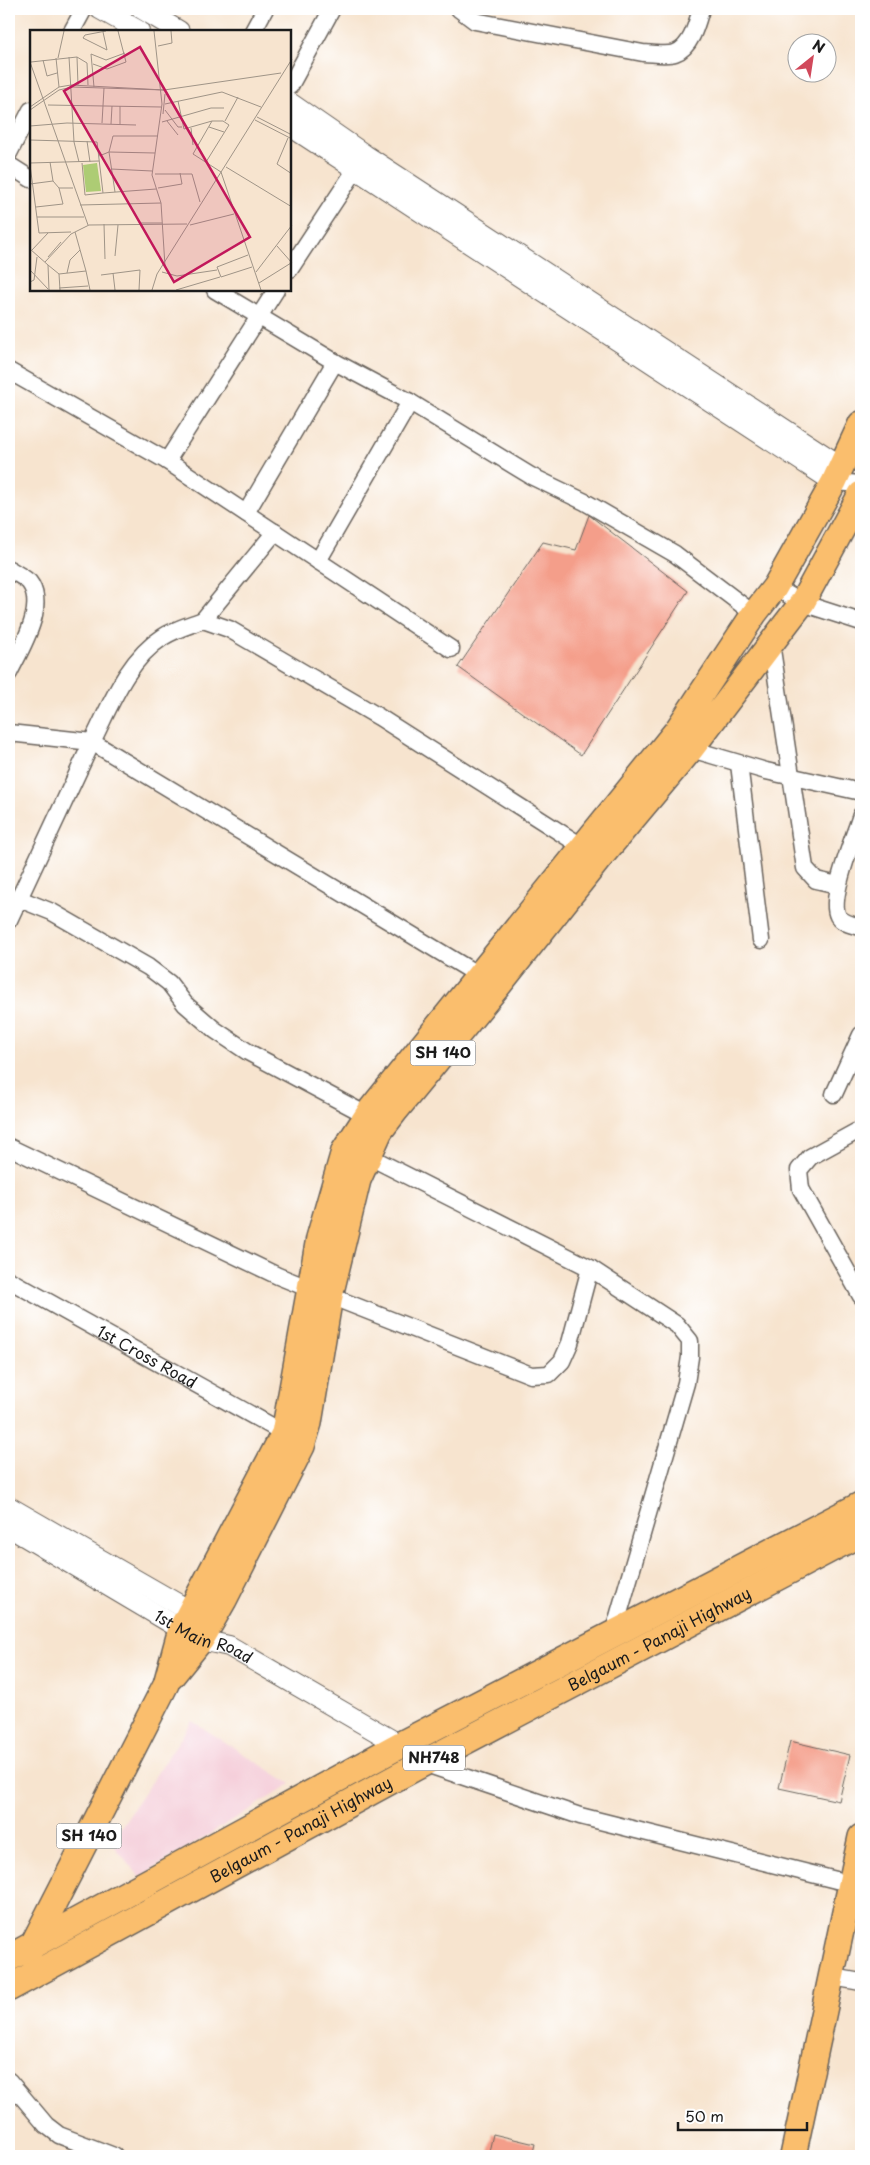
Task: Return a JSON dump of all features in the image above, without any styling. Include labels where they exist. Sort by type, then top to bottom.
[{"type":"highway","name":"Belgaum - Panaji Highway","points":[[9,1958],[400,1745],[861,1505]]},
{"type":"highway","name":"Belgaum - Panaji Highway","points":[[9,1987],[423,1763],[861,1533]]},
{"type":"main road","name":"SH 140","points":[[9,1987],[34,1944],[195,1626],[284,1433],[320,1292],[368,1156],[376,1120],[480,976],[678,728],[754,614],[775,588],[849,478],[861,424]]},
{"type":"main road","name":"SH 140","points":[[195,1626],[224,1600],[302,1446],[309,1422],[320,1292],[319,1238],[340,1163],[350,1140],[376,1120],[498,986],[598,860],[691,749],[802,603],[861,494]]},
{"type":"main road","points":[[809,2156],[853,1981],[861,1837]]},
{"type":"main road","points":[[793,2156],[857,1894]]},
{"type":"street","points":[[73,30],[84,9]]},
{"type":"street","points":[[100,9],[137,30]]},
{"type":"street","points":[[254,30],[265,9]]},
{"type":"street","points":[[291,84],[332,9]]},
{"type":"street","points":[[459,9],[476,21],[642,53],[676,53],[687,44],[696,27],[702,9]]},
{"type":"street","points":[[153,12],[178,30]]},
{"type":"street","points":[[291,104],[849,478]]},
{"type":"street","points":[[9,153],[30,112]]},
{"type":"street","points":[[291,127],[849,478]]},
{"type":"street","points":[[9,165],[30,178]]},
{"type":"street","points":[[291,267],[356,169]]},
{"type":"street","points":[[217,291],[335,362],[410,402],[530,476],[585,502],[675,554],[754,614]]},
{"type":"street","points":[[166,461],[275,291]]},
{"type":"street","points":[[246,513],[335,362]]},
{"type":"street","points":[[9,371],[166,461],[451,649]]},
{"type":"street","points":[[318,561],[410,402]]},
{"type":"street","points":[[9,920],[92,742],[131,667],[165,636],[203,620],[275,532]]},
{"type":"street","points":[[9,570],[28,581],[35,592],[36,604],[29,630],[9,673]]},
{"type":"street","points":[[775,588],[802,603],[861,622]]},
{"type":"street","points":[[203,620],[230,629],[370,712],[583,847]]},
{"type":"street","points":[[771,643],[804,868],[816,880],[838,885]]},
{"type":"street","points":[[9,733],[92,742],[480,976]]},
{"type":"street","points":[[691,749],[739,764],[861,792]]},
{"type":"street","points":[[739,764],[760,940]]},
{"type":"street","points":[[861,815],[834,902],[838,916],[848,924],[861,927]]},
{"type":"street","points":[[18,898],[52,912],[148,967],[169,983],[184,1004],[215,1030],[248,1052],[376,1120]]},
{"type":"street","points":[[834,1094],[861,1035]]},
{"type":"street","points":[[861,1128],[810,1157],[799,1170],[801,1189],[861,1296]]},
{"type":"street","points":[[9,1147],[278,1276],[531,1375],[548,1374],[562,1361],[570,1344],[590,1268]]},
{"type":"street","points":[[368,1156],[590,1268],[678,1326],[690,1341],[690,1357],[686,1383],[613,1634]]},
{"type":"street","name":"1st Cross Road","points":[[9,1280],[284,1433]]},
{"type":"street","points":[[9,1507],[195,1626]]},
{"type":"street","name":"1st Main Road","points":[[9,1527],[195,1626],[400,1745]]},
{"type":"street","points":[[423,1763],[580,1816],[857,1894]]},
{"type":"street","points":[[9,2081],[46,2125],[59,2135],[114,2156]]},
{"type":"shaded area","points":[[192,1721],[291,1784],[140,1877],[111,1842]]},
{"type":"building","points":[[589,515],[688,591],[581,755],[458,667],[543,542],[576,550]]},
{"type":"building","points":[[790,1741],[850,1755],[839,1801],[779,1788]]},
{"type":"building","points":[[493,2134],[535,2144],[532,2156],[488,2156]]}]
